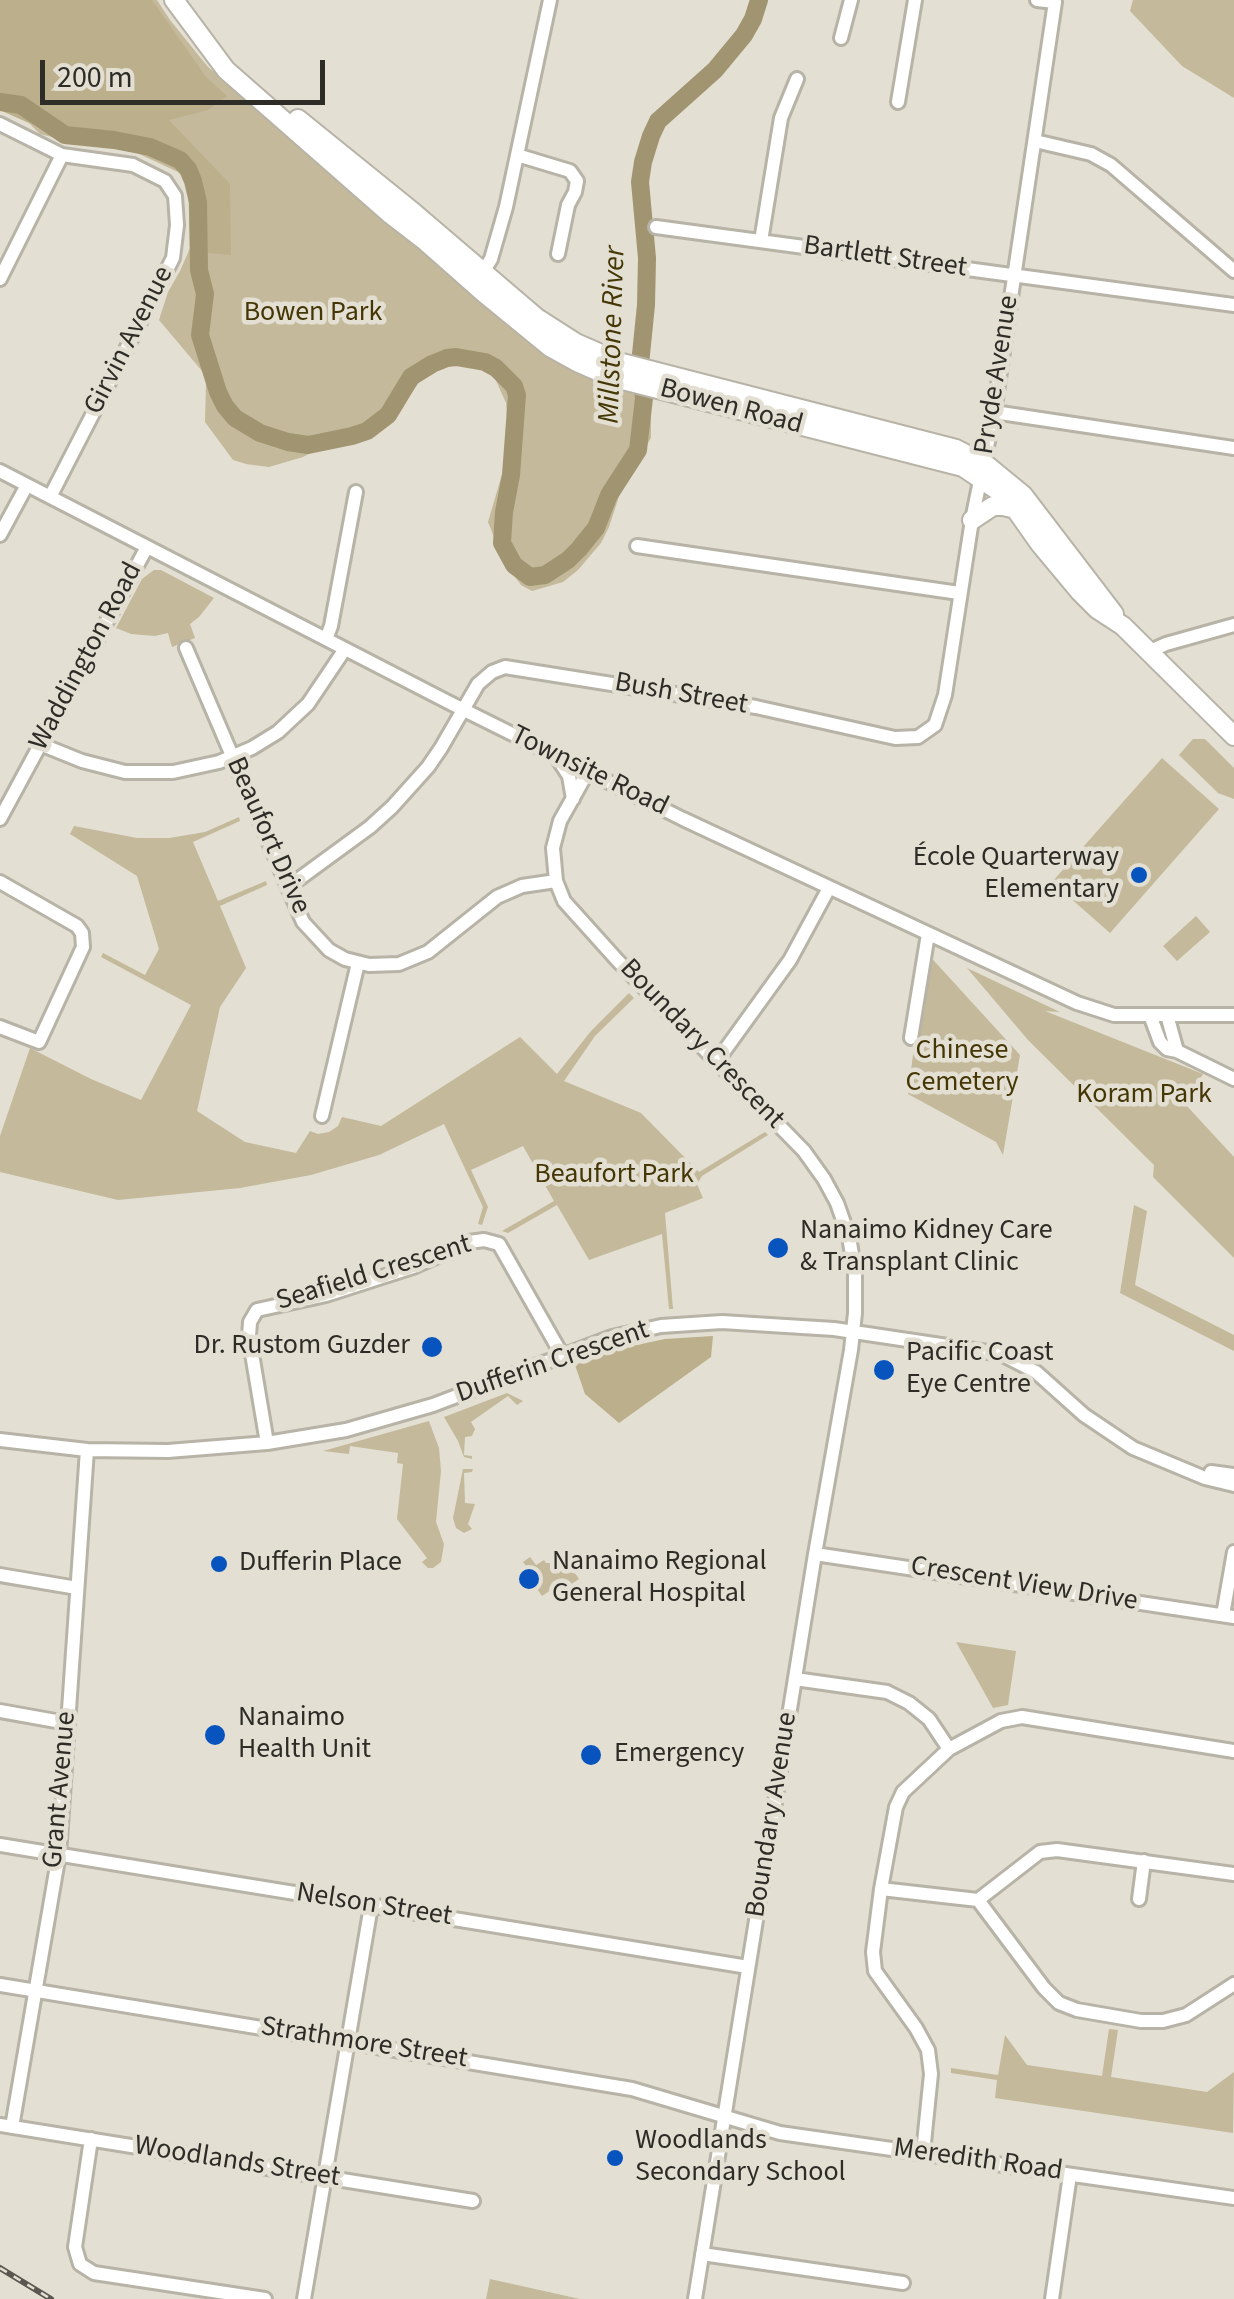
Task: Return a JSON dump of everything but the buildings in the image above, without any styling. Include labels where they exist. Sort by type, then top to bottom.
[{"type":"main road","name":"Bowen Road","points":[[174,0],[226,70],[534,335],[578,363],[956,449],[1024,495],[1122,626],[1234,736]]},
{"type":"main road","name":"Bowen Road","points":[[210,47],[536,318],[636,375]]},
{"type":"main road","name":"Bowen Road","points":[[982,470],[1080,592],[1122,626]]},
{"type":"main road","points":[[972,520],[993,506],[1016,510]]},
{"type":"street","points":[[483,272],[497,241],[550,0]]},
{"type":"street","points":[[841,38],[850,0]]},
{"type":"street","points":[[898,102],[915,0]]},
{"type":"street","name":"Pryde Avenue","points":[[918,737],[934,725],[942,708],[959,592],[994,412],[1055,2],[1038,0]]},
{"type":"street","points":[[762,241],[781,118],[797,79]]},
{"type":"street","points":[[0,124],[62,156],[0,278]]},
{"type":"street","points":[[1034,141],[1091,154],[1111,164],[1234,271]]},
{"type":"street","points":[[517,155],[570,171],[577,182],[568,204],[558,254]]},
{"type":"street","name":"Girvin Avenue","points":[[50,497],[173,258],[177,225],[176,196],[165,181],[133,164],[62,156]]},
{"type":"street","name":"Bartlett Street","points":[[656,226],[1234,305]]},
{"type":"street","points":[[994,412],[1234,448]]},
{"type":"street","name":"Townsite Road","points":[[0,471],[464,710],[1076,1004],[1114,1015],[1234,1015]]},
{"type":"street","points":[[0,535],[27,485]]},
{"type":"street","points":[[326,639],[356,492]]},
{"type":"street","points":[[638,546],[959,592]]},
{"type":"street","name":"Waddington Road","points":[[0,819],[146,547]]},
{"type":"street","points":[[1148,652],[1234,625]]},
{"type":"street","name":"Beaufort Drive","points":[[186,648],[303,922],[330,950],[358,963]]},
{"type":"street","points":[[40,744],[82,761],[125,772],[172,772],[233,757],[278,732],[308,704],[345,649]]},
{"type":"street","name":"Bush Street","points":[[288,887],[370,827],[400,798],[428,767],[481,680],[499,669],[514,667],[786,713],[879,735],[918,737]]},
{"type":"street","points":[[555,755],[569,776],[573,799]]},
{"type":"street","points":[[322,1116],[358,963],[386,966],[414,959],[497,896],[522,886],[556,880],[556,834],[588,770]]},
{"type":"street","name":"Boundary Crescent","points":[[556,880],[572,912],[804,1151],[832,1192],[854,1263],[854,1331]]},
{"type":"street","points":[[0,882],[77,926],[83,945],[38,1042],[0,1026]]},
{"type":"street","points":[[718,1061],[790,960],[829,888]]},
{"type":"street","points":[[911,1038],[928,934]]},
{"type":"street","points":[[1168,1015],[1176,1052]]},
{"type":"street","points":[[1150,1016],[1160,1042],[1167,1049],[1234,1079]]},
{"type":"street","name":"Seafield Crescent","points":[[267,1443],[250,1336],[250,1322],[257,1310],[326,1295],[413,1267],[470,1242],[499,1244],[562,1355]]},
{"type":"street","name":"Dufferin Crescent","points":[[0,1440],[87,1450],[168,1450],[267,1443],[346,1430],[433,1405],[612,1337],[682,1324],[722,1322],[854,1331],[973,1348],[1008,1357],[1042,1376],[1084,1415],[1122,1442],[1205,1478],[1234,1485]]},
{"type":"street","name":"Boundary Avenue","points":[[695,2299],[814,1554],[854,1331]]},
{"type":"street","name":"Grant Avenue","points":[[6,2126],[60,1854],[87,1450]]},
{"type":"street","name":"Dufferin Crescent","points":[[1193,1472],[1234,1475]]},
{"type":"street","points":[[1228,1616],[1234,1552]]},
{"type":"street","name":"Crescent View Drive","points":[[814,1554],[1228,1616]]},
{"type":"street","points":[[0,1575],[77,1588]]},
{"type":"street","points":[[795,1679],[887,1692],[929,1719],[949,1750]]},
{"type":"street","points":[[0,1711],[67,1723]]},
{"type":"street","points":[[923,2153],[932,2074],[928,2050],[875,1971],[873,1952],[896,1807],[903,1792],[949,1750],[1000,1720],[1022,1717],[1234,1751]]},
{"type":"street","name":"Nelson Street","points":[[0,1844],[748,1967]]},
{"type":"street","points":[[881,1889],[978,1900],[1040,1852],[1057,1850],[1234,1874]]},
{"type":"street","points":[[1139,1899],[1144,1861]]},
{"type":"street","points":[[978,1900],[1044,1988],[1059,2002],[1077,2010],[1162,2022],[1186,2015],[1234,1984]]},
{"type":"street","points":[[304,2299],[372,1906]]},
{"type":"street","name":"Strathmore Street","points":[[0,1985],[632,2088],[724,2116]]},
{"type":"street","name":"Meredith Road","points":[[724,2116],[780,2133],[1234,2198]]},
{"type":"street","name":"Woodlands Street","points":[[6,2126],[474,2201]]},
{"type":"street","points":[[91,2139],[75,2246],[80,2264],[94,2273],[264,2299]]},
{"type":"street","points":[[1052,2299],[1070,2175]]},
{"type":"street","points":[[702,2254],[903,2283]]},
{"type":"green space","name":"Bowen Park","points":[[0,0],[157,0],[208,67],[454,271],[651,387],[651,438],[623,484],[601,543],[578,570],[563,582],[532,591],[521,585],[504,562],[488,522],[505,464],[506,403],[494,376],[476,362],[455,356],[445,358],[424,375],[396,410],[366,429],[303,457],[269,467],[233,460],[205,422],[206,382],[202,371],[159,320],[190,248],[188,182],[178,172],[122,146],[40,134],[29,123],[0,110]]},
{"type":"green space","points":[[1133,0],[1234,0],[1234,98],[1182,66],[1130,11]]},
{"type":"green space","points":[[154,570],[214,598],[190,624],[195,638],[172,647],[168,633],[131,634],[116,628],[142,579]]},
{"type":"green space","points":[[1193,739],[1205,739],[1234,768],[1234,799],[1218,793],[1179,755]]},
{"type":"green space","points":[[1162,758],[1219,809],[1110,933],[1052,882]]},
{"type":"green space","name":"Beaufort Park","points":[[239,817],[240,821],[193,842],[218,901],[266,881],[267,885],[220,906],[246,968],[220,1007],[197,1111],[245,1142],[296,1153],[310,1131],[329,1132],[342,1117],[381,1126],[520,1037],[557,1074],[591,1031],[629,993],[634,998],[595,1036],[564,1081],[641,1113],[699,1172],[765,1132],[768,1135],[702,1176],[697,1184],[703,1198],[665,1213],[673,1309],[669,1309],[662,1234],[589,1260],[557,1205],[508,1233],[502,1231],[554,1201],[523,1146],[471,1170],[488,1207],[482,1225],[478,1224],[483,1207],[444,1124],[379,1155],[311,1175],[240,1188],[118,1200],[0,1172],[0,1136],[30,1048],[141,1100],[191,1005],[101,957],[103,953],[145,975],[159,949],[137,876],[70,834],[74,826],[137,838],[169,838],[205,832]]},
{"type":"green space","points":[[1196,916],[1210,932],[1177,961],[1163,946]]},
{"type":"green space","name":"Chinese Cemetery","points":[[926,952],[1020,1055],[1003,1155],[996,1142],[908,1094]]},
{"type":"green space","name":"Koram Park","points":[[967,968],[1060,1012],[1045,1011],[1203,1074],[1186,1105],[1234,1157],[1234,1258],[1153,1177],[1154,1165],[1028,1040]]},
{"type":"green space","points":[[1134,1205],[1147,1211],[1135,1285],[1234,1335],[1234,1351],[1120,1293]]},
{"type":"green space","points":[[507,1393],[523,1401],[517,1405],[508,1396],[471,1422],[475,1429],[472,1436],[465,1437],[464,1455],[472,1459],[464,1457],[444,1417]]},
{"type":"green space","points":[[429,1421],[439,1448],[436,1522],[444,1544],[441,1562],[433,1568],[422,1562],[427,1558],[397,1519],[403,1464],[397,1463],[398,1453],[350,1446],[349,1454],[323,1451]]},
{"type":"green space","points":[[463,1469],[473,1469],[464,1473],[465,1503],[475,1504],[468,1524],[472,1529],[464,1533],[456,1528],[453,1518]]},
{"type":"green space","points":[[530,1557],[536,1565],[544,1560],[551,1563],[554,1558],[559,1564],[567,1561],[579,1579],[567,1587],[561,1579],[542,1596],[523,1569],[523,1562]]},
{"type":"green space","points":[[956,1642],[1016,1651],[1008,1705],[993,1708]]},
{"type":"green space","points":[[1109,2029],[1118,2030],[1111,2077],[1207,2092],[1234,2072],[1233,2133],[995,2098],[997,2080],[951,2073],[951,2068],[998,2075],[1005,2035],[1027,2065],[1102,2076]]},
{"type":"green space","points":[[490,2279],[580,2299],[486,2299]]},
{"type":"shaded area","points":[[0,0],[152,0],[206,77],[227,96],[208,110],[169,120],[230,184],[231,255],[207,253],[192,221],[186,175],[118,137],[43,129],[0,110]]},
{"type":"shaded area","points":[[713,1336],[711,1357],[619,1423],[585,1394],[575,1365],[618,1349],[665,1339]]},
{"type":"waterway","name":"Millstone River","points":[[0,102],[21,105],[65,135],[150,147],[180,160],[188,169],[198,202],[199,270],[205,294],[200,335],[225,406],[235,418],[260,433],[308,445],[352,436],[367,431],[388,415],[411,377],[432,364],[456,357],[496,368],[514,386],[517,395],[502,543],[514,565],[530,577],[545,575],[568,560],[596,528],[609,495],[638,450],[644,398],[640,364],[647,258],[640,182],[651,136],[658,121],[715,70],[744,35],[759,0]]},
{"type":"railway","points":[[0,2268],[51,2299]]},
{"type":"place","name":"École Quarterway Elementary","points":[[1139,875]]},
{"type":"place","name":"Nanaimo Kidney Care & Transplant Clinic","points":[[778,1248]]},
{"type":"place","name":"Dr. Rustom Guzder","points":[[432,1347]]},
{"type":"place","name":"Pacific Coast Eye Centre","points":[[884,1370]]},
{"type":"place","name":"Dufferin Place","points":[[219,1564]]},
{"type":"place","name":"Nanaimo Regional General Hospital","points":[[529,1579]]},
{"type":"place","name":"Nanaimo Health Unit","points":[[215,1735]]},
{"type":"place","name":"Emergency","points":[[591,1755]]},
{"type":"place","name":"Woodlands Secondary School","points":[[615,2158]]}]
